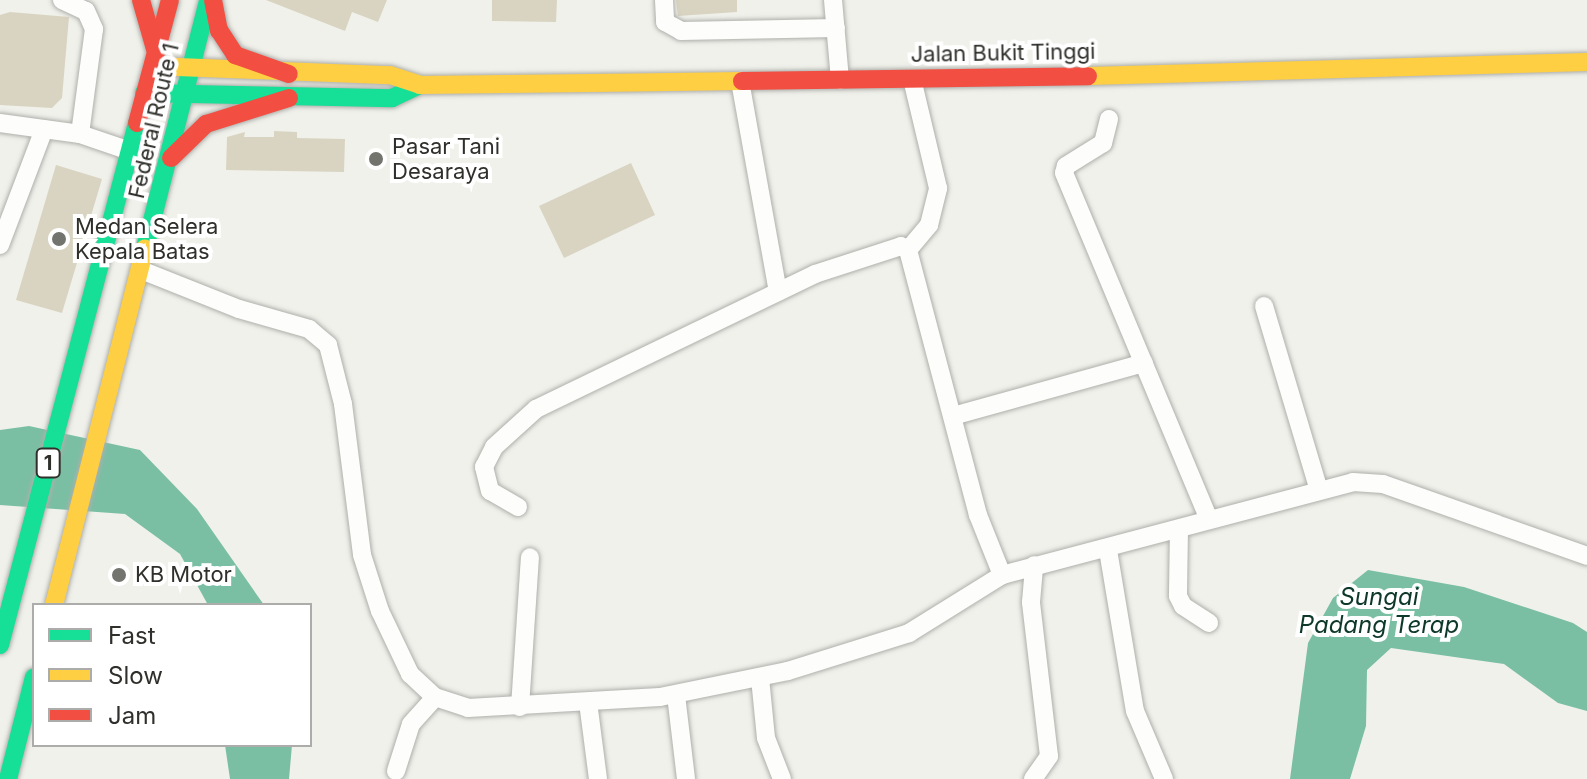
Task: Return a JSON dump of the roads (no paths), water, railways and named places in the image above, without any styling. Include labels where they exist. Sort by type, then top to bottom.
[{"type":"main road","points":[[141,0],[154,59]]},
{"type":"main road","name":"Federal Route 1","points":[[0,645],[82,336],[127,150],[170,0]]},
{"type":"main road","points":[[210,0],[219,30],[235,55],[289,74]]},
{"type":"main road","name":"Federal Route 1","points":[[55,600],[210,0]]},
{"type":"main road","name":"Jalan Bukit Tinggi","points":[[154,59],[192,68],[289,74],[390,75],[420,85],[912,79],[1587,62]]},
{"type":"main road","name":"Jalan Bukit Tinggi","points":[[144,93],[392,98],[420,85]]},
{"type":"main road","points":[[169,161],[206,124],[289,98]]},
{"type":"main road","points":[[8,779],[32,685]]},
{"type":"street","points":[[62,0],[86,11],[94,29],[80,134]]},
{"type":"street","points":[[664,0],[665,22],[681,31],[836,28]]},
{"type":"street","points":[[833,0],[840,80]]},
{"type":"street","points":[[908,250],[929,225],[938,188],[912,79]]},
{"type":"street","points":[[740,81],[778,292]]},
{"type":"street","points":[[1109,119],[1103,143],[1066,166],[1064,173],[1208,518]]},
{"type":"street","points":[[0,123],[80,134],[127,150]]},
{"type":"street","points":[[0,245],[44,129]]},
{"type":"street","points":[[518,507],[490,491],[484,467],[494,447],[520,419],[559,395],[778,292],[873,252],[894,246],[908,250]]},
{"type":"street","points":[[908,250],[978,515],[1002,575]]},
{"type":"street","points":[[141,270],[239,309],[309,329],[328,345],[343,404],[368,575],[410,674],[435,697],[468,708],[676,695],[760,678],[896,638],[1002,575],[1108,550],[1208,518],[1319,490],[1372,481],[1587,556]]},
{"type":"street","points":[[1264,306],[1319,490]]},
{"type":"street","points":[[953,416],[1144,363]]},
{"type":"street","points":[[1179,529],[1178,596],[1183,606],[1209,623]]},
{"type":"street","points":[[1108,550],[1135,711],[1164,779]]},
{"type":"street","points":[[520,707],[530,557]]},
{"type":"street","points":[[1033,779],[1049,756],[1031,602],[1034,565]]},
{"type":"street","points":[[760,678],[766,738],[782,779]]},
{"type":"street","points":[[676,695],[686,779]]},
{"type":"street","points":[[396,771],[405,736],[435,697]]},
{"type":"street","points":[[588,702],[598,779]]},
{"type":"water","points":[[29,426],[140,450],[197,509],[263,603],[207,603],[180,554],[125,514],[0,505],[0,430]]},
{"type":"water","name":"Sungai Padang Terap","points":[[1368,570],[1464,587],[1573,623],[1587,632],[1587,711],[1558,703],[1504,664],[1391,648],[1367,670],[1366,726],[1350,779],[1290,779],[1308,643],[1333,598]]},
{"type":"water","points":[[225,747],[292,747],[289,779],[230,779]]},
{"type":"place","name":"Pasar Tani Desaraya","points":[[376,159]]},
{"type":"place","name":"Medan Selera Kepala Batas","points":[[59,239]]},
{"type":"place","name":"KB Motor","points":[[119,575]]}]
